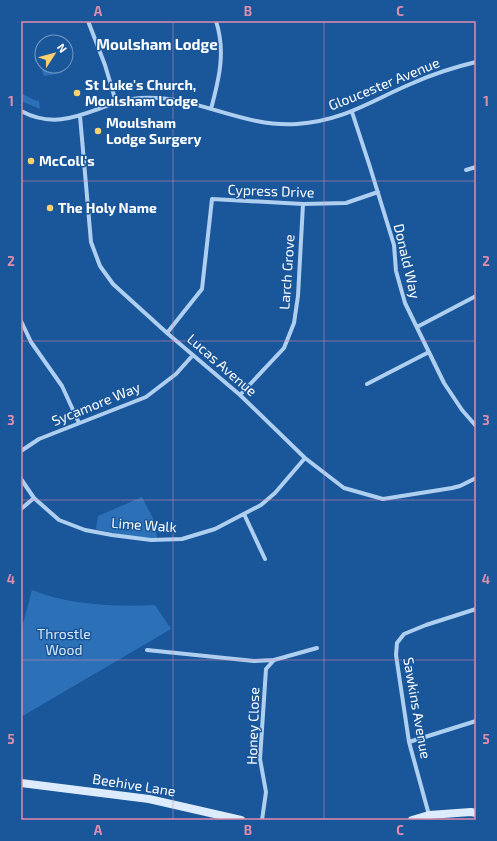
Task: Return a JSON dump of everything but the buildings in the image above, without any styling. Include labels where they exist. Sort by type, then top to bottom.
[{"type":"main road","name":"Beehive Lane","points":[[21,783],[149,799],[241,820]]},
{"type":"main road","points":[[412,820],[429,815],[471,812],[476,813]]},
{"type":"street","points":[[211,109],[218,83],[222,52],[216,21]]},
{"type":"street","points":[[89,22],[105,65],[116,102]]},
{"type":"street","name":"Gloucester Avenue","points":[[21,111],[29,115],[53,120],[63,120],[80,116],[116,102],[140,98],[167,98],[191,102],[242,118],[265,123],[282,125],[317,122],[352,112],[412,83],[458,66],[476,62]]},
{"type":"street","name":"Donald Way","points":[[352,112],[394,245],[396,271],[404,303],[444,383],[462,410],[476,426]]},
{"type":"street","name":"Lucas Avenue","points":[[80,116],[91,242],[100,266],[113,284],[167,333],[240,395],[305,458],[344,488],[383,499],[452,488],[460,486],[476,478]]},
{"type":"street","points":[[466,170],[476,167]]},
{"type":"street","name":"Cypress Drive","points":[[167,333],[202,289],[212,199],[303,204],[346,203],[378,192]]},
{"type":"street","name":"Larch Grove","points":[[240,395],[284,348],[294,323],[298,296],[303,204]]},
{"type":"street","points":[[417,327],[476,296]]},
{"type":"street","points":[[21,321],[31,342],[62,386],[79,423]]},
{"type":"street","points":[[367,384],[429,352]]},
{"type":"street","name":"Sycamore Way","points":[[21,451],[40,439],[146,396],[176,374],[193,355]]},
{"type":"street","name":"Lime Walk","points":[[21,480],[34,498],[60,520],[85,530],[151,540],[182,540],[215,529],[261,505],[275,493],[305,458]]},
{"type":"street","points":[[21,509],[34,498]]},
{"type":"street","points":[[244,514],[265,559]]},
{"type":"street","name":"Sawkins Avenue","points":[[429,815],[409,742],[396,655],[398,643],[404,634],[426,625],[476,609]]},
{"type":"street","points":[[147,650],[254,661],[274,660],[317,648]]},
{"type":"street","name":"Honey Close","points":[[262,820],[266,792],[260,759],[266,669],[274,660]]},
{"type":"street","points":[[409,742],[476,721]]},
{"type":"green space","points":[[43,74],[56,74],[44,76]]},
{"type":"green space","points":[[21,93],[39,101],[40,109],[21,101]]},
{"type":"green space","points":[[142,497],[155,522],[157,538],[134,537],[96,529],[98,516]]},
{"type":"green space","name":"Throstle Wood","points":[[32,590],[61,599],[92,604],[124,606],[155,605],[171,629],[21,717],[21,631]]},
{"type":"place","name":"St Luke's Church, Moulsham Lodge","points":[[77,93]]},
{"type":"place","name":"Moulsham Lodge Surgery","points":[[98,131]]},
{"type":"place","name":"McColl's","points":[[31,161]]},
{"type":"place","name":"The Holy Name","points":[[50,208]]},
{"type":"district","name":"Moulsham Lodge","points":[[157,45]]}]
